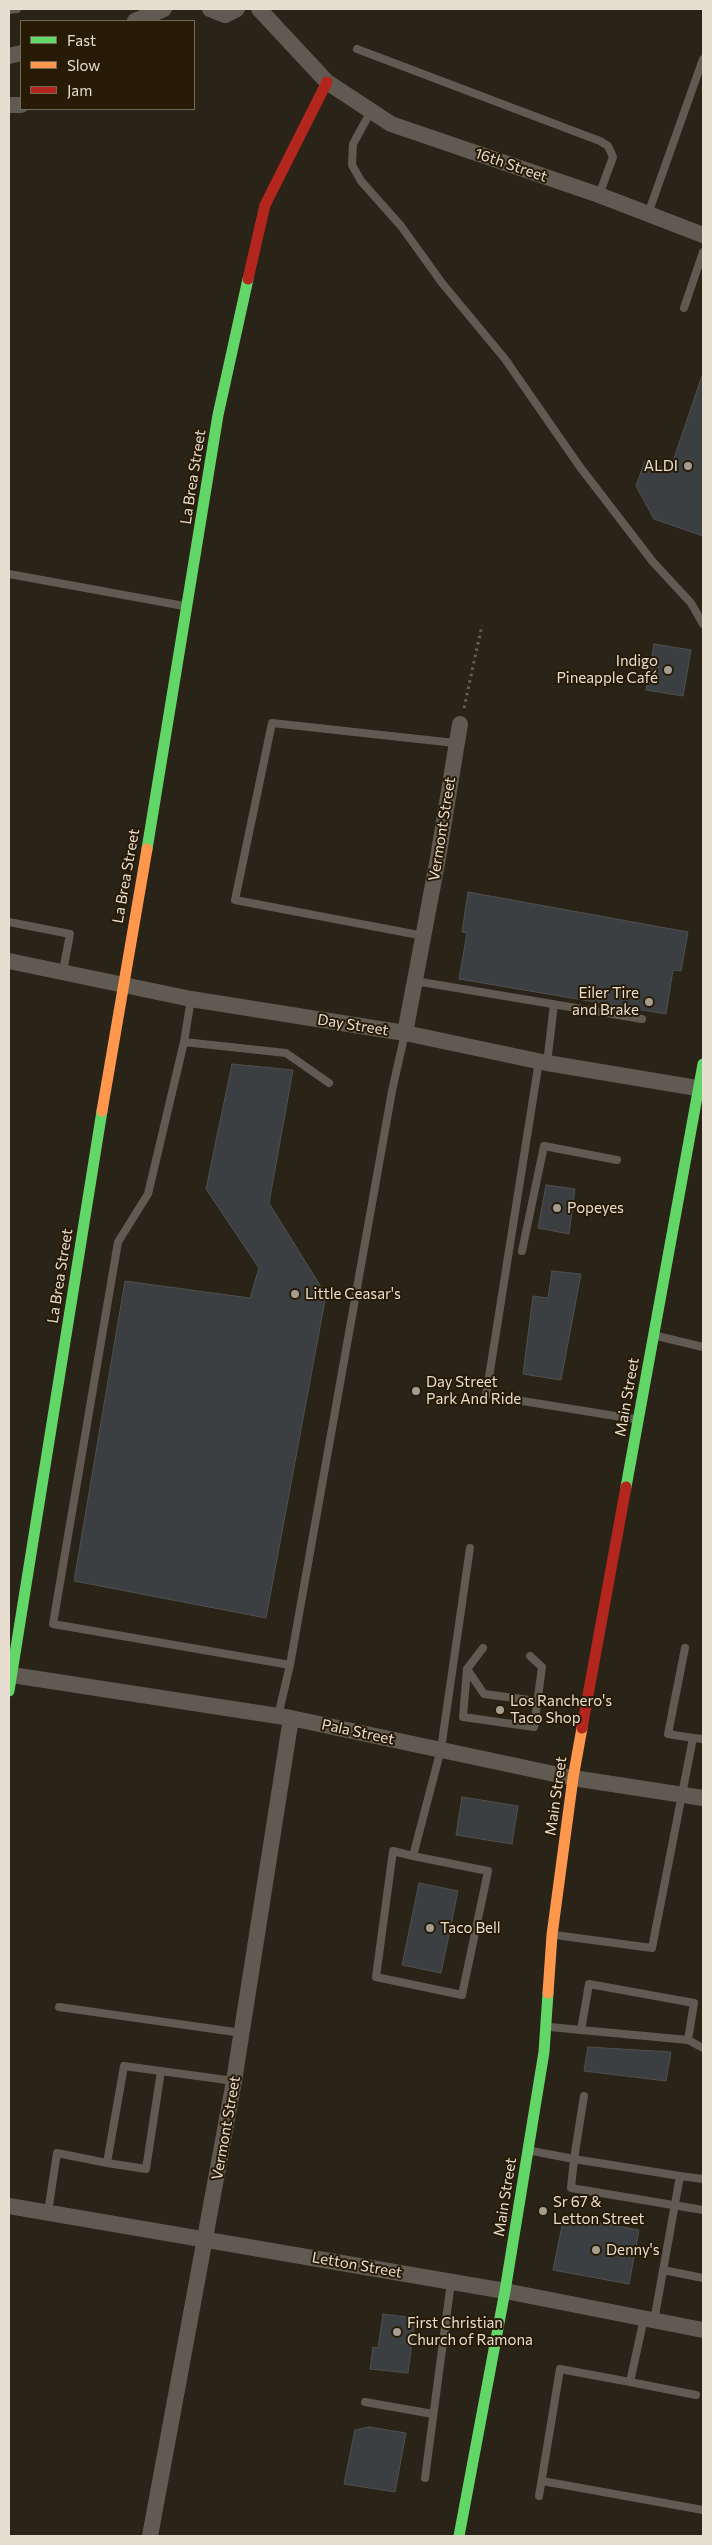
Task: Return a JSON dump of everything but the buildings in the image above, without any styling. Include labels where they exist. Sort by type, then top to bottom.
[{"type":"street","points":[[137,20],[164,9]]},
{"type":"street","points":[[210,9],[225,15],[236,9]]},
{"type":"street","name":"16th Street","points":[[259,9],[327,82],[391,124],[598,195],[703,235]]},
{"type":"street","name":"La Brea Street","points":[[10,1683],[122,984],[141,884],[218,415],[265,205],[327,82]]},
{"type":"street","name":"Vermont Street","points":[[405,1033],[424,936],[460,724]]},
{"type":"street","name":"Day Street","points":[[9,961],[191,999],[405,1033],[543,1062],[700,1089]]},
{"type":"street","name":"Main Street","points":[[459,2536],[505,2291],[528,2150],[546,2026],[552,1935],[573,1778],[700,1089],[703,1064]]},
{"type":"street","name":"Pala Street","points":[[10,1683],[284,1717],[573,1778],[703,1798]]},
{"type":"street","name":"Vermont Street","points":[[150,2536],[206,2240],[242,2033],[284,1717]]},
{"type":"street","name":"Letton Street","points":[[9,2206],[505,2291],[703,2330]]},
{"type":"lane","points":[[9,10],[17,9]]},
{"type":"lane","points":[[357,49],[600,141],[608,146],[612,157],[598,195]]},
{"type":"lane","points":[[648,214],[703,59]]},
{"type":"lane","points":[[371,111],[353,144],[352,165],[361,180],[401,226],[442,283],[505,360],[580,466],[653,562],[691,603],[703,624]]},
{"type":"lane","points":[[684,308],[703,252]]},
{"type":"lane","points":[[9,574],[187,606]]},
{"type":"lane","points":[[424,936],[235,900],[272,723],[456,744]]},
{"type":"lane","points":[[9,922],[70,934],[63,971]]},
{"type":"lane","points":[[415,981],[642,1019]]},
{"type":"lane","points":[[191,999],[184,1042],[148,1194],[118,1242],[53,1624],[290,1665]]},
{"type":"lane","points":[[486,1396],[554,1004]]},
{"type":"lane","points":[[284,1717],[290,1665],[390,1101],[405,1033]]},
{"type":"lane","points":[[184,1042],[286,1053],[329,1083]]},
{"type":"lane","points":[[522,1251],[544,1146],[617,1160]]},
{"type":"lane","points":[[653,1336],[703,1347]]},
{"type":"lane","points":[[510,1399],[638,1420]]},
{"type":"lane","points":[[413,1856],[441,1749],[470,1548]]},
{"type":"lane","points":[[483,1648],[467,1669],[463,1717],[534,1727],[542,1667],[530,1656]]},
{"type":"lane","points":[[685,1648],[668,1734],[703,1739]]},
{"type":"lane","points":[[467,1669],[484,1694],[537,1702]]},
{"type":"lane","points":[[552,1935],[652,1948],[693,1738]]},
{"type":"lane","points":[[393,1851],[413,1856],[488,1871],[462,1995],[376,1977],[393,1851]]},
{"type":"lane","points":[[581,2030],[589,1984],[694,2003],[688,2040]]},
{"type":"lane","points":[[59,2008],[242,2033]]},
{"type":"lane","points":[[546,2026],[688,2040],[703,2048]]},
{"type":"lane","points":[[107,2163],[124,2066],[234,2081]]},
{"type":"lane","points":[[48,2212],[57,2153],[146,2169],[161,2071]]},
{"type":"lane","points":[[584,2096],[571,2188],[703,2210]]},
{"type":"lane","points":[[528,2150],[703,2179]]},
{"type":"lane","points":[[630,2382],[663,2270],[680,2176]]},
{"type":"lane","points":[[663,2270],[703,2278]]},
{"type":"lane","points":[[425,2478],[451,2282]]},
{"type":"lane","points":[[539,2496],[560,2369],[696,2395]]},
{"type":"lane","points":[[366,2402],[434,2414]]},
{"type":"lane","points":[[542,2481],[703,2510]]},
{"type":"path","points":[[460,724],[482,625]]},
{"type":"traffic: fast","points":[[147,849],[218,415],[248,279]]},
{"type":"traffic: fast","points":[[626,1487],[703,1064]]},
{"type":"traffic: fast","points":[[9,1691],[102,1111]]},
{"type":"traffic: fast","points":[[459,2536],[505,2291],[544,2052],[548,1993]]},
{"type":"traffic: slow","points":[[102,1111],[147,849]]},
{"type":"traffic: slow","points":[[548,1993],[552,1935],[573,1778],[582,1728]]},
{"type":"traffic: jam","points":[[248,279],[265,205],[327,82]]},
{"type":"traffic: jam","points":[[582,1728],[626,1487]]},
{"type":"place","name":"ALDI","points":[[688,466]]},
{"type":"place","name":"Indigo Pineapple Café","points":[[668,670]]},
{"type":"place","name":"Eiler Tire and Brake","points":[[649,1002]]},
{"type":"place","name":"Popeyes","points":[[557,1208]]},
{"type":"place","name":"Little Ceasar's","points":[[295,1294]]},
{"type":"place","name":"Day Street Park And Ride","points":[[416,1391]]},
{"type":"place","name":"Los Ranchero's Taco Shop","points":[[500,1710]]},
{"type":"place","name":"Taco Bell","points":[[430,1928]]},
{"type":"place","name":"Sr 67 & Letton Street","points":[[543,2211]]},
{"type":"place","name":"Denny's","points":[[596,2250]]},
{"type":"place","name":"First Christian Church of Ramona","points":[[397,2332]]}]
